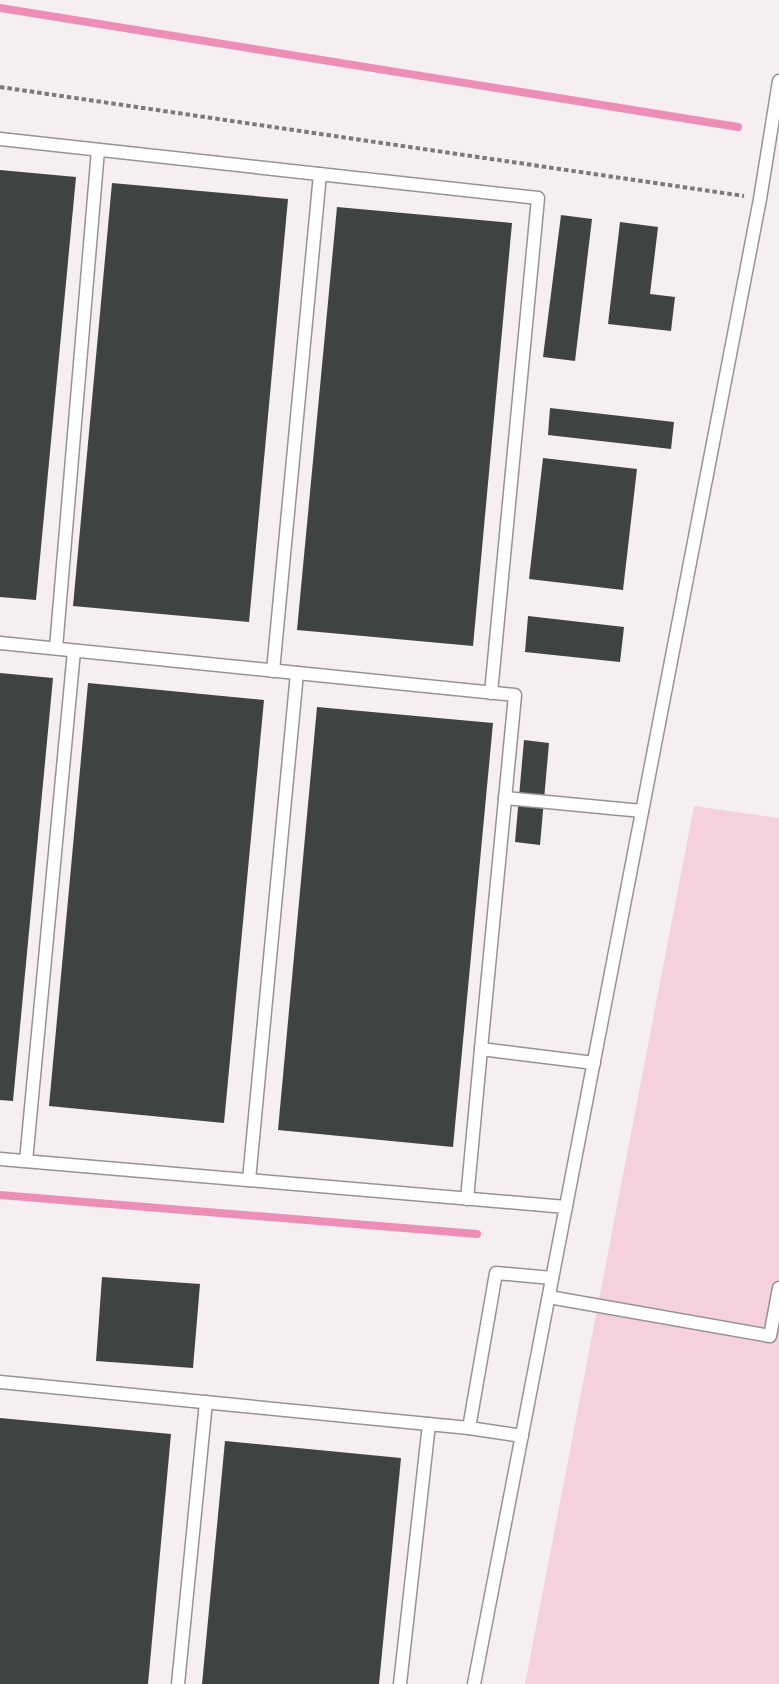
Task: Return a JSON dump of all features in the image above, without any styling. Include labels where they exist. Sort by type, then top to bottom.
[{"type":"lane","points":[[474,1684],[760,199],[779,81]]},
{"type":"lane","points":[[0,139],[538,198],[491,693]]},
{"type":"lane","points":[[56,648],[98,150]]},
{"type":"lane","points":[[273,671],[320,174]]},
{"type":"lane","points":[[0,643],[515,695],[467,1199]]},
{"type":"lane","points":[[26,1161],[75,651]]},
{"type":"lane","points":[[249,1180],[297,673]]},
{"type":"lane","points":[[505,798],[642,811]]},
{"type":"lane","points":[[481,1049],[594,1063]]},
{"type":"lane","points":[[0,1159],[566,1207]]},
{"type":"lane","points":[[469,1428],[496,1273],[552,1278]]},
{"type":"lane","points":[[549,1297],[770,1336],[779,1288]]},
{"type":"lane","points":[[0,1382],[469,1428],[522,1436]]},
{"type":"lane","points":[[178,1684],[206,1402]]},
{"type":"lane","points":[[400,1684],[429,1424]]},
{"type":"path","points":[[0,87],[760,199]]},
{"type":"shaded area","points":[[694,806],[779,818],[779,1684],[525,1684]]},
{"type":"building","points":[[0,170],[76,177],[36,600],[0,597]]},
{"type":"building","points":[[112,183],[288,199],[249,622],[73,606]]},
{"type":"building","points":[[337,207],[512,223],[473,646],[297,630]]},
{"type":"building","points":[[561,215],[592,219],[575,361],[543,357]]},
{"type":"building","points":[[620,222],[658,227],[650,294],[675,297],[671,331],[608,324]]},
{"type":"building","points":[[550,408],[674,422],[671,449],[548,435]]},
{"type":"building","points":[[543,458],[637,469],[623,590],[529,579]]},
{"type":"building","points":[[528,616],[624,627],[620,662],[525,652]]},
{"type":"building","points":[[0,673],[53,678],[13,1101],[0,1100]]},
{"type":"building","points":[[88,683],[264,700],[224,1123],[49,1106]]},
{"type":"building","points":[[317,707],[493,723],[453,1147],[278,1130]]},
{"type":"building","points":[[524,740],[549,743],[540,845],[515,842]]},
{"type":"building","points":[[102,1277],[200,1284],[193,1368],[96,1361]]},
{"type":"building","points":[[0,1418],[171,1434],[148,1684],[0,1684]]},
{"type":"building","points":[[225,1441],[401,1458],[379,1684],[202,1684]]},
{"type":"waterway","points":[[0,8],[738,127]]},
{"type":"waterway","points":[[0,1195],[477,1234]]}]
